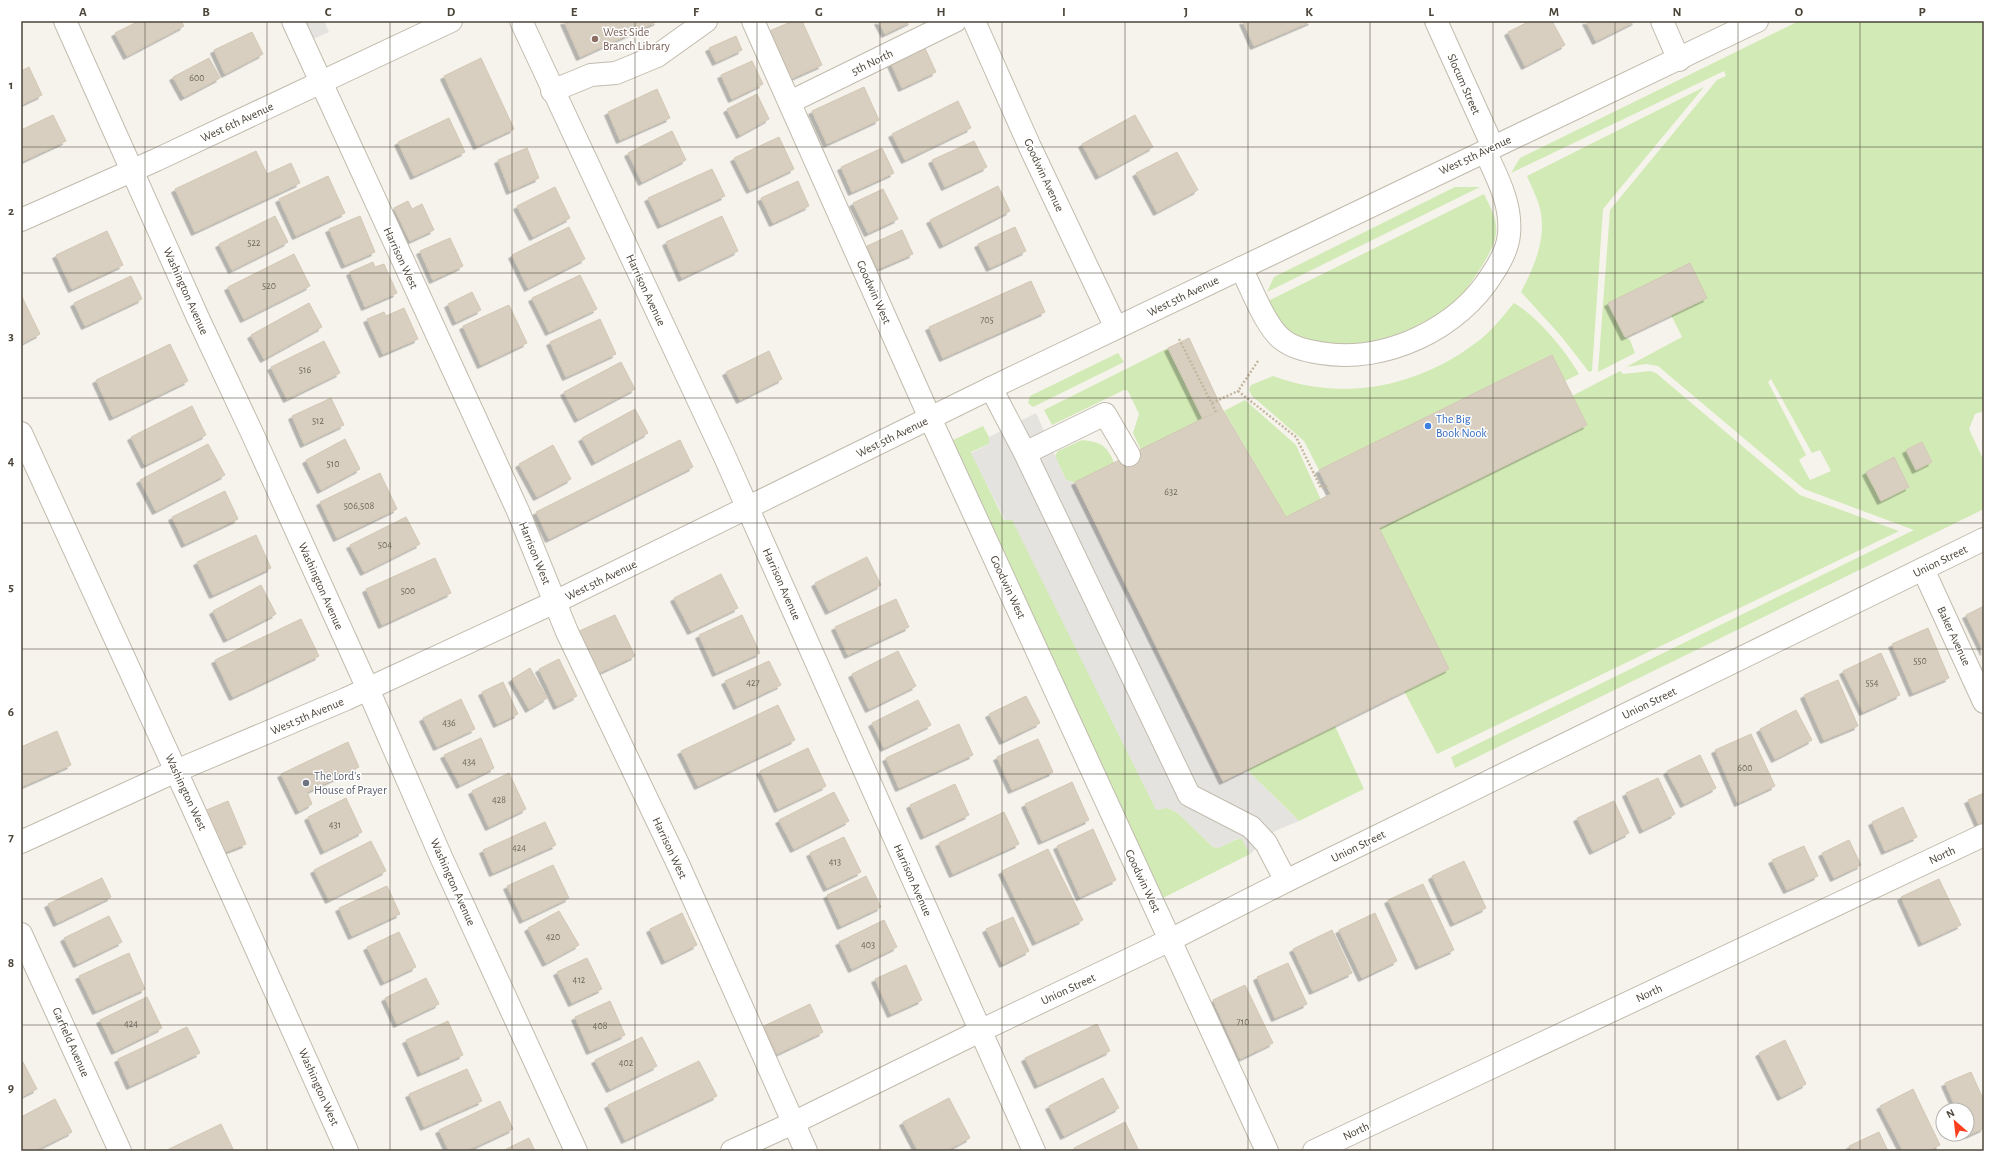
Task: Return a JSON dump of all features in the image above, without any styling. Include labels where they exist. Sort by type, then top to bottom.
[{"type":"street","name":"Washington Avenue","points":[[65,21],[198,318],[368,689],[441,857],[576,1151]]},
{"type":"street","name":"Harrison West","points":[[293,21],[320,83],[518,511],[535,557],[556,602],[570,639],[678,864],[806,1151]]},
{"type":"street","name":"West 6th Avenue","points":[[21,220],[320,83],[451,21]]},
{"type":"street","name":"Harrison Avenue","points":[[521,21],[552,91],[748,508],[1034,1151]]},
{"type":"street","points":[[552,91],[591,75],[616,73],[656,56],[706,21]]},
{"type":"street","name":"Goodwin West","points":[[753,21],[930,418],[1266,1151]]},
{"type":"street","name":"5th North","points":[[790,102],[956,21]]},
{"type":"street","name":"Goodwin Avenue","points":[[974,21],[1030,147],[1116,328]]},
{"type":"street","name":"Slocum Street","points":[[1241,268],[1273,330],[1283,340],[1294,347],[1309,352],[1343,356],[1378,352],[1417,338],[1460,312],[1476,297],[1489,279],[1505,250],[1509,234],[1506,203],[1489,149],[1436,21]]},
{"type":"street","points":[[1662,21],[1679,60]]},
{"type":"street","name":"West 5th Avenue","points":[[21,842],[176,771],[368,689],[556,602],[991,388],[1758,21]]},
{"type":"street","points":[[991,388],[1025,453],[1189,795],[1251,827],[1266,843],[1286,881]]},
{"type":"street","points":[[1025,453],[1105,414],[1129,455]]},
{"type":"street","name":"Washington West","points":[[21,433],[176,771],[347,1151]]},
{"type":"street","name":"Union Street","points":[[732,1151],[793,1123],[1170,940],[1286,881],[1984,539]]},
{"type":"street","name":"Baker Avenue","points":[[1923,569],[1984,702]]},
{"type":"street","name":"North","points":[[1314,1151],[1984,835]]},
{"type":"street","name":"Garfield Avenue","points":[[21,934],[120,1151]]},
{"type":"path","points":[[1179,339],[1216,412]]},
{"type":"path","points":[[1212,403],[1238,391],[1258,361]]},
{"type":"path","points":[[1238,391],[1296,438],[1321,488],[1327,486]]},
{"type":"green space","points":[[1799,21],[1984,21],[1984,411],[1975,414],[1969,429],[1982,457],[1984,458],[1984,509],[1455,768],[1451,757],[1914,530],[1804,489],[1658,366],[1646,364],[1626,367],[1682,337],[1671,315],[1608,303],[1625,337],[1630,340],[1635,353],[1598,372],[1610,210],[1717,80],[1726,76],[1724,71],[1511,173],[1520,158]],"holes":[[[1771,379],[1812,453],[1820,450],[1831,471],[1810,480],[1799,460],[1806,455],[1768,382]],[[1922,442],[1932,462],[1916,470],[1906,450]],[[1894,457],[1909,487],[1881,501],[1866,472]]]},
{"type":"green space","points":[[1704,87],[1603,209],[1592,371],[1589,372],[1561,336],[1521,292],[1531,272],[1539,250],[1542,228],[1539,205],[1527,176]]},
{"type":"green space","points":[[1455,187],[1480,187],[1267,292],[1274,277]]},
{"type":"green space","points":[[1484,194],[1496,224],[1496,234],[1493,245],[1476,275],[1464,292],[1456,301],[1439,313],[1419,325],[1397,334],[1374,341],[1351,345],[1328,345],[1306,340],[1284,329],[1268,301]]},
{"type":"green space","points":[[1514,303],[1532,316],[1541,325],[1567,355],[1579,374],[1565,381],[1551,355],[1319,470],[1304,441],[1252,396],[1249,390],[1251,385],[1273,376],[1300,384],[1328,388],[1355,389],[1382,385],[1408,378],[1433,368],[1458,355],[1481,339]]},
{"type":"green space","points":[[1168,348],[1203,419],[1141,450],[1133,433],[1139,414],[1128,391],[1124,390],[1052,425],[1044,410]]},
{"type":"green space","points":[[1118,353],[1124,362],[1033,407],[1028,403],[1030,396]]},
{"type":"green space","points":[[1620,371],[1623,374],[1650,371],[1656,373],[1800,495],[1899,531],[1437,754],[1404,691],[1449,669],[1379,528],[1586,426],[1572,396]]},
{"type":"green space","points":[[1245,400],[1296,445],[1321,500],[1286,517],[1224,411]]},
{"type":"green space","points":[[983,426],[989,437],[989,444],[971,452],[1004,520],[1012,519],[1168,808],[1178,813],[1213,847],[1242,839],[1250,854],[1163,898],[949,442]]},
{"type":"green space","points":[[1082,440],[1098,443],[1106,448],[1114,463],[1076,483],[1066,480],[1055,456],[1058,451]]},
{"type":"green space","points":[[1335,726],[1364,789],[1299,821],[1247,770]]},
{"type":"shaded area","points":[[303,21],[324,21],[329,32],[311,40]]},
{"type":"shaded area","points":[[1036,413],[1066,480],[1076,483],[1223,781],[1247,770],[1299,821],[1275,831],[1250,854],[1242,839],[1236,839],[1219,848],[1213,847],[1178,813],[1168,808],[1156,810],[1012,520],[1005,520],[971,453],[989,444],[989,437]]},
{"type":"building","points":[[139,21],[181,21],[184,26],[127,56],[115,33]]},
{"type":"building","name":"West Side Branch Library","points":[[564,21],[658,21],[580,57]]},
{"type":"building","points":[[793,21],[802,21],[822,65],[788,80],[767,32]]},
{"type":"building","points":[[878,21],[912,21],[885,34]]},
{"type":"building","points":[[1243,21],[1312,21],[1254,46]]},
{"type":"building","points":[[1530,21],[1552,21],[1565,45],[1525,66],[1508,32]]},
{"type":"building","points":[[1586,21],[1636,21],[1596,41]]},
{"type":"building","points":[[252,32],[263,54],[225,74],[214,50]]},
{"type":"building","points":[[736,36],[742,50],[716,62],[709,48]]},
{"type":"building","points":[[924,46],[936,72],[902,88],[890,61]]},
{"type":"building","points":[[209,58],[220,78],[184,97],[173,77]]},
{"type":"building","points":[[481,58],[514,129],[477,146],[444,76]]},
{"type":"building","points":[[752,61],[763,84],[732,99],[721,75]]},
{"type":"building","points":[[29,67],[42,95],[21,105],[21,71]]},
{"type":"building","points":[[864,87],[879,120],[827,144],[812,111]]},
{"type":"building","points":[[657,89],[670,118],[620,140],[608,112]]},
{"type":"building","points":[[757,94],[769,119],[740,135],[727,109]]},
{"type":"building","points":[[958,101],[971,128],[905,160],[892,134]]},
{"type":"building","points":[[53,115],[66,141],[21,162],[21,130]]},
{"type":"building","points":[[1135,115],[1153,147],[1099,176],[1082,144]]},
{"type":"building","points":[[449,118],[465,152],[414,176],[398,142]]},
{"type":"building","points":[[672,131],[686,160],[642,182],[628,153]]},
{"type":"building","points":[[779,137],[794,169],[750,190],[734,158]]},
{"type":"building","points":[[974,141],[987,167],[945,187],[932,160]]},
{"type":"building","points":[[527,148],[539,178],[510,191],[498,160]]},
{"type":"building","points":[[882,148],[894,173],[852,192],[841,167]]},
{"type":"building","points":[[256,151],[267,174],[291,163],[300,183],[195,232],[175,189]]},
{"type":"building","points":[[1177,152],[1198,190],[1157,212],[1136,173]]},
{"type":"building","points":[[712,169],[725,196],[661,225],[648,198]]},
{"type":"building","points":[[328,176],[345,213],[296,236],[279,199]]},
{"type":"building","points":[[798,181],[809,206],[773,223],[761,198]]},
{"type":"building","points":[[998,186],[1010,211],[943,245],[930,220]]},
{"type":"building","points":[[555,187],[570,218],[533,237],[517,206]]},
{"type":"building","points":[[883,189],[898,219],[868,233],[853,203]]},
{"type":"building","points":[[408,201],[412,209],[422,204],[434,230],[410,241],[394,208]]},
{"type":"building","points":[[275,216],[288,242],[232,270],[219,244]]},
{"type":"building","points":[[360,216],[375,252],[345,265],[329,229]]},
{"type":"building","points":[[722,216],[738,251],[682,278],[666,242]]},
{"type":"building","points":[[569,227],[585,259],[528,288],[512,255]]},
{"type":"building","points":[[1015,227],[1026,251],[990,268],[978,244]]},
{"type":"building","points":[[902,230],[913,254],[878,269],[867,246]]},
{"type":"building","points":[[107,231],[123,265],[72,289],[56,255]]},
{"type":"building","points":[[450,238],[463,266],[433,280],[420,251]]},
{"type":"building","points":[[294,254],[310,286],[244,319],[228,287]]},
{"type":"building","points":[[373,262],[375,267],[384,264],[397,293],[365,307],[350,272]]},
{"type":"building","points":[[1690,263],[1707,298],[1625,337],[1608,303]]},
{"type":"building","points":[[580,275],[597,309],[549,332],[532,298]]},
{"type":"building","points":[[131,276],[142,299],[85,326],[74,303]]},
{"type":"building","points":[[1031,281],[1045,312],[943,358],[929,327]]},
{"type":"building","points":[[472,292],[481,310],[456,322],[448,304]]},
{"type":"building","points":[[21,295],[40,334],[21,344]]},
{"type":"building","points":[[309,303],[322,327],[264,359],[251,335]]},
{"type":"building","points":[[509,305],[527,343],[481,365],[463,326]]},
{"type":"building","points":[[404,308],[418,339],[383,354],[367,319],[384,312],[386,316]]},
{"type":"building","points":[[600,319],[616,354],[566,377],[550,342]]},
{"type":"building","points":[[1189,338],[1222,409],[1203,419],[1168,348]]},
{"type":"building","points":[[324,341],[340,373],[287,399],[271,367]]},
{"type":"building","points":[[170,344],[188,381],[113,417],[96,380]]},
{"type":"building","points":[[769,351],[782,379],[740,400],[726,372]]},
{"type":"building","points":[[1552,355],[1587,425],[1379,528],[1449,669],[1223,781],[1075,482],[1222,409],[1286,517],[1331,494],[1319,470]]},
{"type":"building","points":[[621,362],[635,389],[578,419],[564,392]]},
{"type":"building","points":[[331,398],[344,425],[304,444],[292,416]]},
{"type":"building","points":[[192,406],[206,435],[145,465],[131,437]]},
{"type":"building","points":[[635,409],[648,433],[595,462],[582,438]]},
{"type":"building","points":[[345,439],[360,469],[321,490],[306,460]]},
{"type":"building","points":[[680,440],[693,467],[549,539],[536,512]]},
{"type":"building","points":[[1922,442],[1932,462],[1916,470],[1906,450]]},
{"type":"building","points":[[208,444],[225,475],[156,511],[140,480]]},
{"type":"building","points":[[553,445],[571,479],[537,497],[519,464]]},
{"type":"building","points":[[1894,457],[1909,487],[1881,501],[1866,472]]},
{"type":"building","points":[[380,473],[397,509],[337,538],[320,502]]},
{"type":"building","points":[[225,491],[238,519],[185,544],[172,517]]},
{"type":"building","points":[[406,517],[420,544],[364,572],[350,545]]},
{"type":"building","points":[[256,535],[271,568],[213,595],[197,562]]},
{"type":"building","points":[[867,557],[881,585],[829,611],[815,583]]},
{"type":"building","points":[[435,558],[451,593],[382,625],[366,589]]},
{"type":"building","points":[[721,574],[738,608],[691,631],[674,598]]},
{"type":"building","points":[[261,585],[276,614],[227,639],[213,611]]},
{"type":"building","points":[[896,599],[909,627],[848,655],[835,627]]},
{"type":"building","points":[[1984,606],[1984,652],[1966,615]]},
{"type":"building","points":[[615,615],[635,656],[597,674],[577,632]]},
{"type":"building","points":[[742,615],[760,653],[716,673],[699,635]]},
{"type":"building","points":[[301,619],[319,656],[233,697],[215,660]]},
{"type":"building","points":[[1928,628],[1949,678],[1913,693],[1892,644]]},
{"type":"building","points":[[898,651],[916,686],[869,709],[852,674]]},
{"type":"building","points":[[1881,653],[1900,695],[1863,712],[1843,671]]},
{"type":"building","points":[[559,659],[577,696],[557,706],[539,669]]},
{"type":"building","points":[[769,661],[781,685],[737,706],[725,681]]},
{"type":"building","points":[[530,668],[547,698],[529,709],[512,679]]},
{"type":"building","points":[[1838,680],[1858,726],[1824,740],[1804,695]]},
{"type":"building","points":[[503,682],[518,714],[497,724],[482,692]]},
{"type":"building","points":[[1026,696],[1040,723],[1003,741],[989,714]]},
{"type":"building","points":[[461,699],[475,729],[437,747],[423,718]]},
{"type":"building","points":[[918,700],[931,725],[884,748],[872,723]]},
{"type":"building","points":[[778,705],[795,740],[698,786],[681,751]]},
{"type":"building","points":[[1796,710],[1812,740],[1775,759],[1760,729]]},
{"type":"building","points":[[959,724],[973,755],[899,788],[886,758]]},
{"type":"building","points":[[57,731],[71,765],[21,787],[21,747]]},
{"type":"building","points":[[1751,734],[1775,786],[1738,803],[1715,750]]},
{"type":"building","points":[[481,738],[494,768],[460,785],[444,755]]},
{"type":"building","points":[[1038,739],[1053,772],[1012,790],[997,757]]},
{"type":"building","name":"The Lord's House of Prayer","points":[[348,742],[359,767],[307,792],[312,804],[299,811],[281,774]]},
{"type":"building","points":[[808,748],[826,786],[778,809],[760,771]]},
{"type":"building","points":[[1700,755],[1716,788],[1684,804],[1667,771]]},
{"type":"building","points":[[509,773],[526,809],[489,827],[472,791]]},
{"type":"building","points":[[1658,778],[1675,814],[1643,830],[1626,793]]},
{"type":"building","points":[[1072,782],[1089,820],[1042,841],[1025,804]]},
{"type":"building","points":[[955,784],[969,815],[924,836],[910,805]]},
{"type":"building","points":[[834,792],[849,821],[794,849],[779,820]]},
{"type":"building","points":[[1984,793],[1984,823],[1979,825],[1968,800]]},
{"type":"building","points":[[346,798],[362,832],[324,851],[308,817]]},
{"type":"building","points":[[228,801],[246,844],[220,854],[202,812]]},
{"type":"building","points":[[1614,801],[1629,833],[1593,851],[1577,818]]},
{"type":"building","points":[[1903,807],[1917,837],[1885,851],[1872,822]]},
{"type":"building","points":[[1004,812],[1019,844],[953,874],[939,843]]},
{"type":"building","points":[[545,822],[556,845],[493,873],[483,850]]},
{"type":"building","points":[[1093,829],[1116,880],[1080,897],[1057,846]]},
{"type":"building","points":[[844,837],[861,872],[827,888],[810,853]]},
{"type":"building","points":[[1849,840],[1861,865],[1834,878],[1822,853]]},
{"type":"building","points":[[371,841],[386,871],[329,900],[314,870]]},
{"type":"building","points":[[1804,846],[1818,876],[1787,890],[1772,860]]},
{"type":"building","points":[[1048,849],[1083,920],[1036,942],[1002,871]]},
{"type":"building","points":[[1464,861],[1486,908],[1454,923],[1432,876]]},
{"type":"building","points":[[553,865],[569,898],[523,920],[507,886]]},
{"type":"building","points":[[866,876],[881,907],[841,926],[827,895]]},
{"type":"building","points":[[102,878],[111,897],[57,923],[48,904]]},
{"type":"building","points":[[1939,879],[1961,925],[1922,943],[1901,897]]},
{"type":"building","points":[[1423,884],[1454,950],[1419,966],[1388,900]]},
{"type":"building","points":[[387,886],[400,914],[352,936],[339,908]]},
{"type":"building","points":[[559,911],[579,945],[546,963],[528,928]]},
{"type":"building","points":[[682,913],[697,945],[665,961],[650,929]]},
{"type":"building","points":[[1375,913],[1397,961],[1362,978],[1339,930]]},
{"type":"building","points":[[109,916],[122,942],[77,964],[64,938]]},
{"type":"building","points":[[1013,917],[1029,951],[1003,964],[986,929]]},
{"type":"building","points":[[884,920],[897,947],[852,969],[839,942]]},
{"type":"building","points":[[1332,930],[1352,973],[1313,991],[1293,949]]},
{"type":"building","points":[[399,932],[416,967],[384,982],[367,947]]},
{"type":"building","points":[[129,953],[145,989],[96,1011],[79,976]]},
{"type":"building","points":[[587,958],[602,989],[572,1003],[557,972]]},
{"type":"building","points":[[1288,963],[1307,1004],[1275,1018],[1257,977]]},
{"type":"building","points":[[906,965],[922,1000],[891,1014],[875,979]]},
{"type":"building","points":[[426,978],[439,1004],[397,1024],[385,998]]},
{"type":"building","points":[[1245,985],[1273,1043],[1240,1059],[1213,1000]]},
{"type":"building","points":[[147,997],[162,1028],[115,1051],[100,1020]]},
{"type":"building","points":[[610,1001],[625,1035],[590,1051],[575,1017]]},
{"type":"building","points":[[810,1004],[823,1032],[777,1054],[764,1026]]},
{"type":"building","points":[[448,1021],[463,1055],[421,1073],[406,1040]]},
{"type":"building","points":[[1097,1024],[1110,1051],[1038,1085],[1025,1058]]},
{"type":"building","points":[[187,1027],[200,1053],[130,1086],[118,1059]]},
{"type":"building","points":[[642,1037],[657,1066],[610,1089],[595,1060]]},
{"type":"building","points":[[1785,1040],[1806,1084],[1781,1097],[1759,1053]]},
{"type":"building","points":[[699,1061],[717,1096],[625,1140],[608,1105]]},
{"type":"building","points":[[23,1062],[37,1089],[21,1097],[21,1063]]},
{"type":"building","points":[[467,1069],[482,1101],[424,1127],[409,1094]]},
{"type":"building","points":[[1971,1072],[1984,1101],[1984,1128],[1975,1132],[1975,1102],[1953,1102],[1945,1083]]},
{"type":"building","points":[[1103,1078],[1119,1108],[1064,1136],[1049,1106]]},
{"type":"building","points":[[1913,1089],[1935,1135],[1935,1142],[1939,1142],[1940,1145],[1927,1151],[1903,1151],[1880,1106]]},
{"type":"building","points":[[949,1098],[970,1138],[946,1151],[918,1151],[903,1122]]},
{"type":"building","points":[[55,1099],[72,1132],[34,1151],[21,1151],[21,1117]]},
{"type":"building","points":[[500,1101],[513,1129],[466,1151],[449,1151],[439,1130]]},
{"type":"building","points":[[1125,1122],[1139,1151],[1075,1151],[1074,1148]]},
{"type":"building","points":[[221,1124],[234,1151],[165,1151]]},
{"type":"building","points":[[1879,1132],[1888,1151],[1852,1151],[1849,1146]]},
{"type":"building","points":[[529,1138],[535,1151],[502,1151]]},
{"type":"place","name":"West Side Branch Library","points":[[595,39]]},
{"type":"place","name":"The Big Book Nook","points":[[1428,426]]},
{"type":"place","name":"The Lord's House of Prayer","points":[[306,783]]}]
